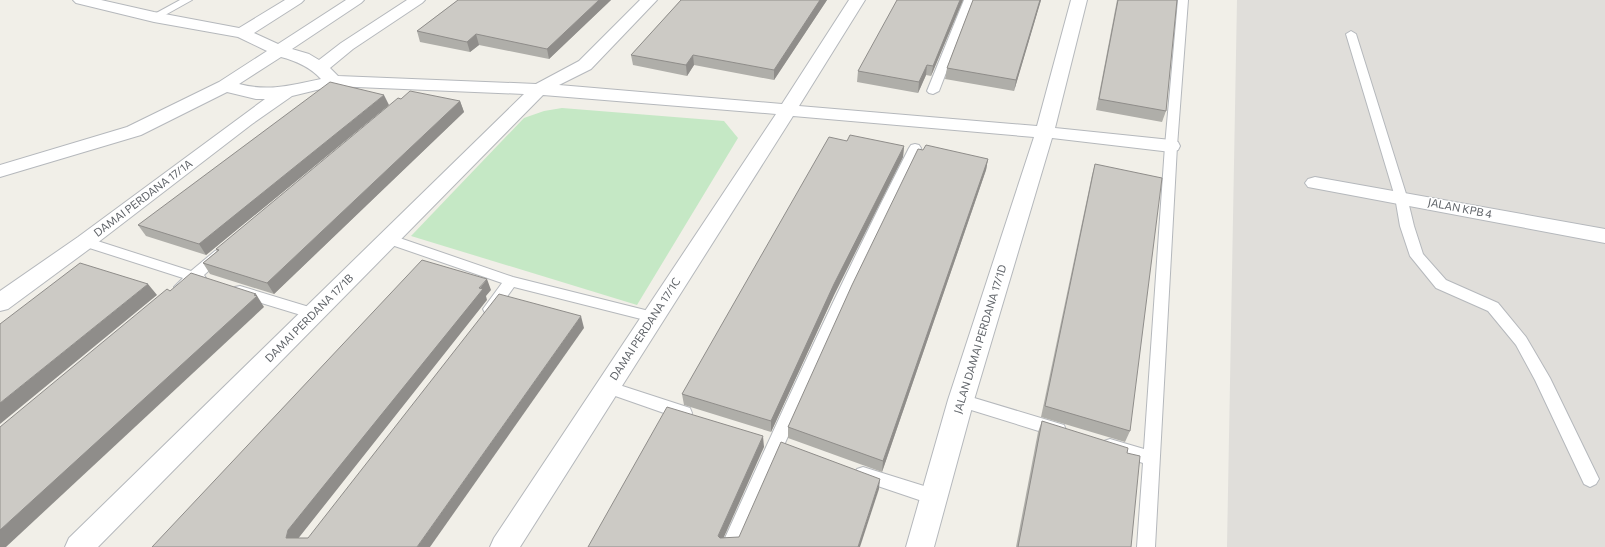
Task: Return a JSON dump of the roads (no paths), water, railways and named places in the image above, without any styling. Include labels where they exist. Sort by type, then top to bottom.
[{"type":"street","points":[[87,0],[154,17],[242,33],[277,50],[303,58],[320,68],[333,81]]},
{"type":"street","points":[[242,33],[296,0]]},
{"type":"street","points":[[0,171],[134,131],[225,86],[277,50],[356,0]]},
{"type":"street","points":[[320,68],[347,46],[416,0]]},
{"type":"street","points":[[539,89],[585,65],[649,0]]},
{"type":"street","name":"DAMAI PERDANA 17/1C","points":[[504,547],[787,111],[856,0]]},
{"type":"street","name":"JALAN DAMAI PERDANA 17/1D","points":[[920,547],[961,400],[1044,132],[1079,0]]},
{"type":"street","points":[[225,86],[256,94],[286,92],[333,81],[539,89],[1044,132],[1171,146]]},
{"type":"street","name":"DAMAI PERDANA 17/1B","points":[[78,547],[539,89]]},
{"type":"street","name":"DAMAI PERDANA 17/1A","points":[[0,303],[85,242],[246,120],[286,92]]},
{"type":"street","name":"JALAN KPB 4","points":[[1315,183],[1401,197],[1605,236]]},
{"type":"lane","points":[[154,17],[186,0]]},
{"type":"lane","points":[[933,91],[969,0]]},
{"type":"lane","points":[[1146,547],[1171,146],[1182,0]]},
{"type":"lane","points":[[1351,34],[1401,197],[1407,226],[1417,256],[1441,284],[1493,307],[1521,340],[1542,378],[1590,478]]},
{"type":"lane","points":[[730,547],[881,214],[914,148]]},
{"type":"lane","points":[[388,239],[511,281],[653,317]]},
{"type":"lane","points":[[85,242],[209,281]]},
{"type":"lane","points":[[169,296],[230,246]]},
{"type":"lane","points":[[481,321],[511,281]]},
{"type":"lane","points":[[224,286],[314,314]]},
{"type":"lane","points":[[607,387],[696,418]]},
{"type":"lane","points":[[961,400],[1069,433]]},
{"type":"lane","points":[[1092,440],[1152,459]]},
{"type":"lane","points":[[847,468],[890,484],[934,497]]}]
